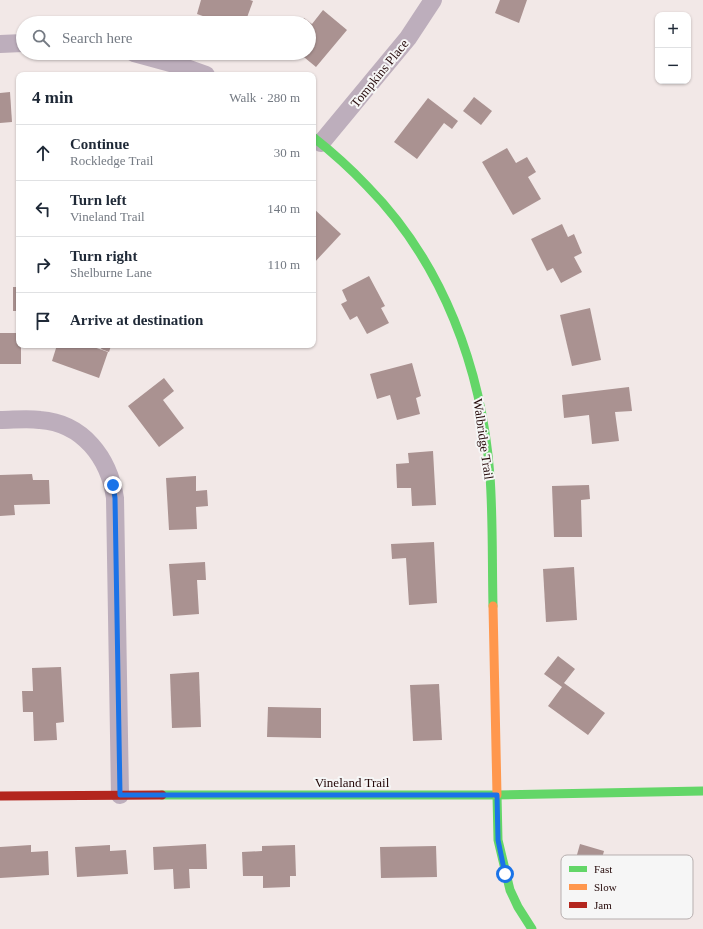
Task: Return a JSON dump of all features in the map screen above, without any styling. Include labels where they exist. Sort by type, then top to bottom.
[{"type":"street","name":"Tompkins Place","points":[[317,140],[408,38],[433,0]]},
{"type":"street","points":[[0,44],[16,43]]},
{"type":"street","points":[[160,60],[198,72]]},
{"type":"street","name":"Walbridge Trail","points":[[317,140],[343,160],[371,189],[397,220],[419,253],[435,279],[452,313],[475,381],[485,428],[490,477],[498,840],[510,890],[532,929]]},
{"type":"street","points":[[0,420],[40,420],[55,423],[70,429],[84,438],[95,449],[103,460],[113,485],[115,498],[120,795]]},
{"type":"street","name":"Vineland Trail","points":[[0,796],[497,795],[703,791]]},
{"type":"building","points":[[201,0],[253,1],[248,16],[203,16],[197,14]]},
{"type":"building","points":[[500,0],[527,0],[519,23],[495,13]]},
{"type":"building","points":[[323,10],[347,30],[316,67],[308,60],[316,60],[316,19]]},
{"type":"building","points":[[10,92],[12,122],[0,123],[0,93]]},
{"type":"building","points":[[474,97],[492,111],[481,125],[463,111]]},
{"type":"building","points":[[428,98],[458,121],[452,129],[444,123],[417,159],[394,142]]},
{"type":"building","points":[[507,148],[516,163],[527,157],[536,172],[528,177],[541,199],[513,215],[482,162]]},
{"type":"building","points":[[316,211],[341,234],[316,261]]},
{"type":"building","points":[[562,224],[568,237],[574,234],[582,253],[574,257],[582,272],[561,283],[553,268],[547,271],[531,239]]},
{"type":"building","points":[[369,276],[385,306],[381,308],[389,323],[367,334],[357,316],[350,320],[341,304],[347,301],[342,290]]},
{"type":"building","points":[[13,287],[16,287],[16,311],[13,311]]},
{"type":"building","points":[[590,308],[601,360],[572,366],[560,315]]},
{"type":"building","points":[[0,333],[16,333],[16,348],[21,348],[21,364],[0,364]]},
{"type":"building","points":[[56,348],[97,348],[108,352],[99,378],[52,361]]},
{"type":"building","points":[[102,348],[110,348],[109,352]]},
{"type":"building","points":[[412,363],[421,396],[416,398],[420,414],[397,420],[390,395],[377,399],[370,374]]},
{"type":"building","points":[[164,378],[174,391],[163,400],[184,428],[159,447],[128,406]]},
{"type":"building","points":[[629,387],[632,411],[615,412],[619,441],[592,444],[589,415],[564,418],[562,395]]},
{"type":"building","points":[[433,451],[436,505],[412,506],[411,488],[397,488],[396,464],[409,463],[408,453]]},
{"type":"building","points":[[32,474],[33,480],[49,480],[50,504],[14,505],[15,515],[0,516],[0,475]]},
{"type":"building","points":[[196,476],[196,491],[207,490],[208,506],[196,507],[197,529],[169,530],[166,478]]},
{"type":"building","points":[[589,485],[590,499],[581,500],[582,537],[554,537],[552,486]]},
{"type":"building","points":[[434,542],[437,603],[409,605],[406,558],[392,559],[391,544]]},
{"type":"building","points":[[205,562],[206,580],[197,580],[199,614],[173,616],[169,564]]},
{"type":"building","points":[[574,567],[577,620],[546,622],[543,569]]},
{"type":"building","points":[[558,656],[575,669],[564,683],[605,713],[588,735],[548,706],[562,687],[544,674]]},
{"type":"building","points":[[61,667],[64,722],[56,723],[57,740],[34,741],[33,712],[23,712],[22,691],[33,691],[32,668]]},
{"type":"building","points":[[199,672],[201,727],[172,728],[170,674]]},
{"type":"building","points":[[439,684],[442,740],[413,741],[410,685]]},
{"type":"building","points":[[268,707],[321,708],[321,738],[267,737]]},
{"type":"building","points":[[206,844],[207,869],[189,869],[190,888],[174,889],[173,869],[154,870],[153,847]]},
{"type":"building","points":[[580,844],[604,851],[603,855],[577,855]]},
{"type":"building","points":[[31,845],[31,852],[48,851],[49,875],[0,878],[0,847]]},
{"type":"building","points":[[110,845],[110,851],[126,850],[128,874],[77,877],[75,847]]},
{"type":"building","points":[[295,845],[296,876],[290,876],[290,887],[263,888],[263,876],[243,876],[242,852],[262,851],[262,846]]},
{"type":"building","points":[[436,846],[437,877],[381,878],[380,847]]},
{"type":"traffic: fast","points":[[316,139],[354,173],[394,216],[417,249],[437,283],[454,320],[468,358],[486,436],[491,492],[493,606]]},
{"type":"traffic: fast","points":[[162,795],[497,795],[703,791]]},
{"type":"traffic: fast","points":[[497,795],[498,840],[510,890],[518,907],[532,929]]},
{"type":"traffic: slow","points":[[493,606],[497,795]]},
{"type":"traffic: jam","points":[[0,796],[162,795]]},
{"type":"route","points":[[113,485],[115,498],[120,795],[497,795],[498,840],[505,874]]}]
